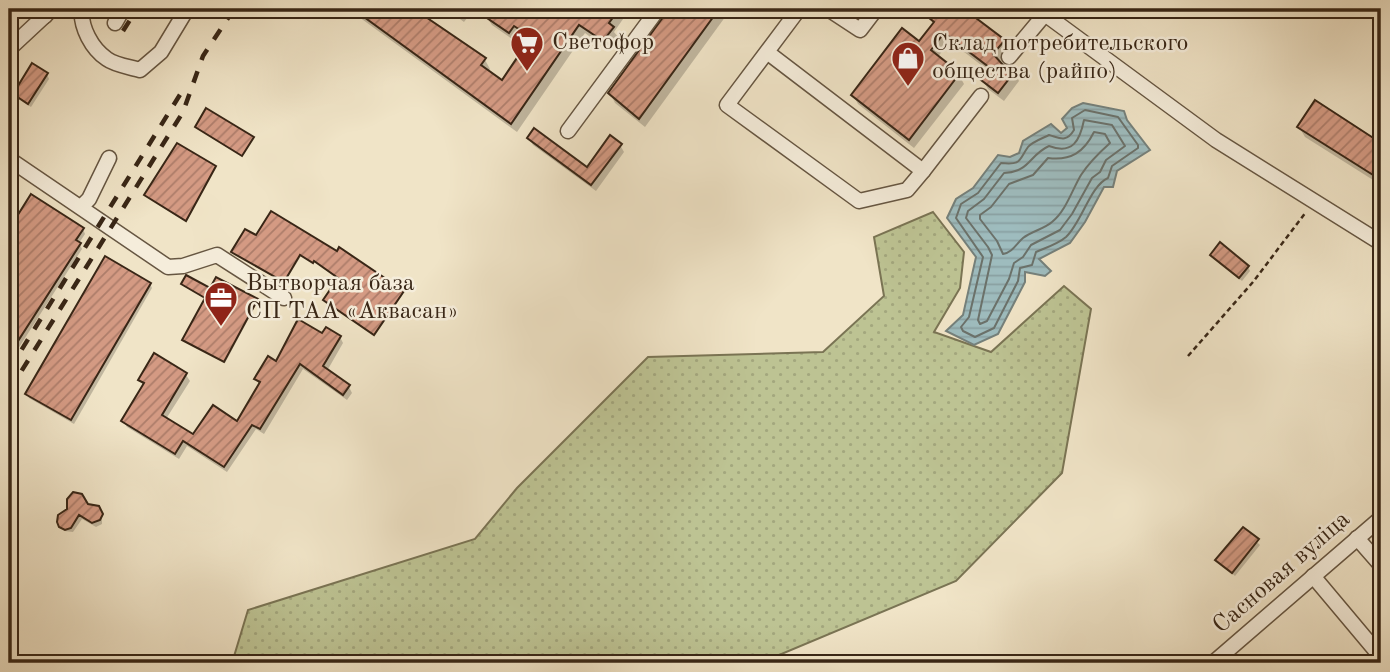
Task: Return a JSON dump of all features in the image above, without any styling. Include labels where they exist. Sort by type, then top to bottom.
[{"type":"street","points":[[29,9],[49,12]]},
{"type":"street","points":[[82,9],[81,15],[90,41],[107,60],[140,70],[161,52],[187,9]]},
{"type":"street","points":[[115,23],[123,9]]},
{"type":"street","points":[[568,131],[657,9]]},
{"type":"street","points":[[799,9],[727,105],[859,201],[907,190],[981,96]]},
{"type":"street","points":[[828,9],[860,30],[876,9]]},
{"type":"street","points":[[9,49],[49,12]]},
{"type":"street","points":[[1009,57],[1041,12],[1216,140],[1381,243]]},
{"type":"street","points":[[767,52],[923,171]]},
{"type":"street","points":[[81,207],[89,199],[109,158]]},
{"type":"street","points":[[9,159],[168,267],[184,266],[217,255],[284,298]]},
{"type":"street","name":"Сасновая вуліца","points":[[1213,663],[1381,518]]},
{"type":"street","points":[[1357,538],[1378,562]]},
{"type":"street","points":[[1313,576],[1381,657]]},
{"type":"path","points":[[1188,356],[1253,282],[1314,201]]},
{"type":"green space","points":[[933,212],[964,252],[960,288],[934,332],[991,352],[1064,286],[1091,309],[1062,473],[956,581],[760,663],[232,663],[248,610],[475,539],[517,488],[648,357],[823,352],[884,296],[874,237]]},
{"type":"water","points":[[1083,103],[1124,111],[1127,120],[1150,150],[1117,171],[1113,187],[1104,187],[1070,243],[1039,259],[1051,271],[1045,276],[1025,272],[1025,282],[998,334],[974,345],[946,331],[963,315],[976,257],[947,218],[956,199],[973,188],[998,155],[1010,157],[1019,153],[1023,141],[1051,124],[1061,133],[1067,128],[1062,119],[1072,108]]},
{"type":"building","points":[[353,9],[414,9],[486,58],[481,65],[502,80],[531,37],[514,26],[509,33],[484,16],[489,9],[619,9],[609,23],[614,27],[603,41],[579,25],[511,124]]},
{"type":"building","points":[[669,9],[719,9],[639,119],[608,93]]},
{"type":"building","points":[[934,9],[964,9],[1005,40],[993,54],[1003,65],[1015,71],[998,93],[981,80],[990,68],[944,33],[931,50],[960,73],[909,140],[851,95],[902,28],[919,41],[934,22],[928,17]]},
{"type":"building","points":[[32,63],[48,73],[28,104],[13,94]]},
{"type":"building","points":[[1315,100],[1381,143],[1381,180],[1297,127]]},
{"type":"building","points":[[206,108],[254,137],[242,156],[195,127]]},
{"type":"building","points":[[534,128],[587,167],[610,135],[622,144],[591,185],[527,138]]},
{"type":"building","points":[[177,143],[216,166],[186,221],[144,195]]},
{"type":"building","points":[[31,194],[84,228],[76,240],[81,243],[9,355],[9,229]]},
{"type":"building","points":[[271,211],[337,251],[339,247],[404,291],[374,335],[323,300],[338,278],[314,261],[313,263],[300,255],[284,282],[231,252],[245,229],[256,235]]},
{"type":"building","points":[[1220,242],[1249,266],[1239,278],[1210,255]]},
{"type":"building","points":[[105,256],[151,283],[71,420],[25,394]]},
{"type":"building","points":[[186,275],[210,288],[216,277],[258,299],[224,362],[182,340],[205,298],[181,284]]},
{"type":"building","points":[[298,319],[322,333],[326,327],[341,336],[323,366],[350,385],[343,395],[300,364],[260,429],[252,425],[224,467],[183,441],[175,454],[121,421],[144,383],[138,380],[154,353],[187,373],[162,415],[193,434],[213,405],[237,421],[260,382],[254,379],[268,356],[276,361]]},
{"type":"building","points":[[73,492],[82,494],[88,504],[99,506],[103,514],[100,520],[92,523],[79,515],[71,528],[65,530],[59,527],[58,515],[67,509],[67,499]]},
{"type":"building","points":[[1243,527],[1259,539],[1232,573],[1215,560]]},
{"type":"railway","points":[[123,31],[137,9]]},
{"type":"railway","points":[[9,391],[183,112],[203,56],[234,9]]},
{"type":"railway","points":[[9,370],[186,85]]},
{"type":"place","name":"Светофор","points":[[527,73]]},
{"type":"place","name":"Склад потребительского общества (райпо)","points":[[908,88]]},
{"type":"place","name":"Вытворчая база СП ТАА «Аквасан»","points":[[221,328]]}]
